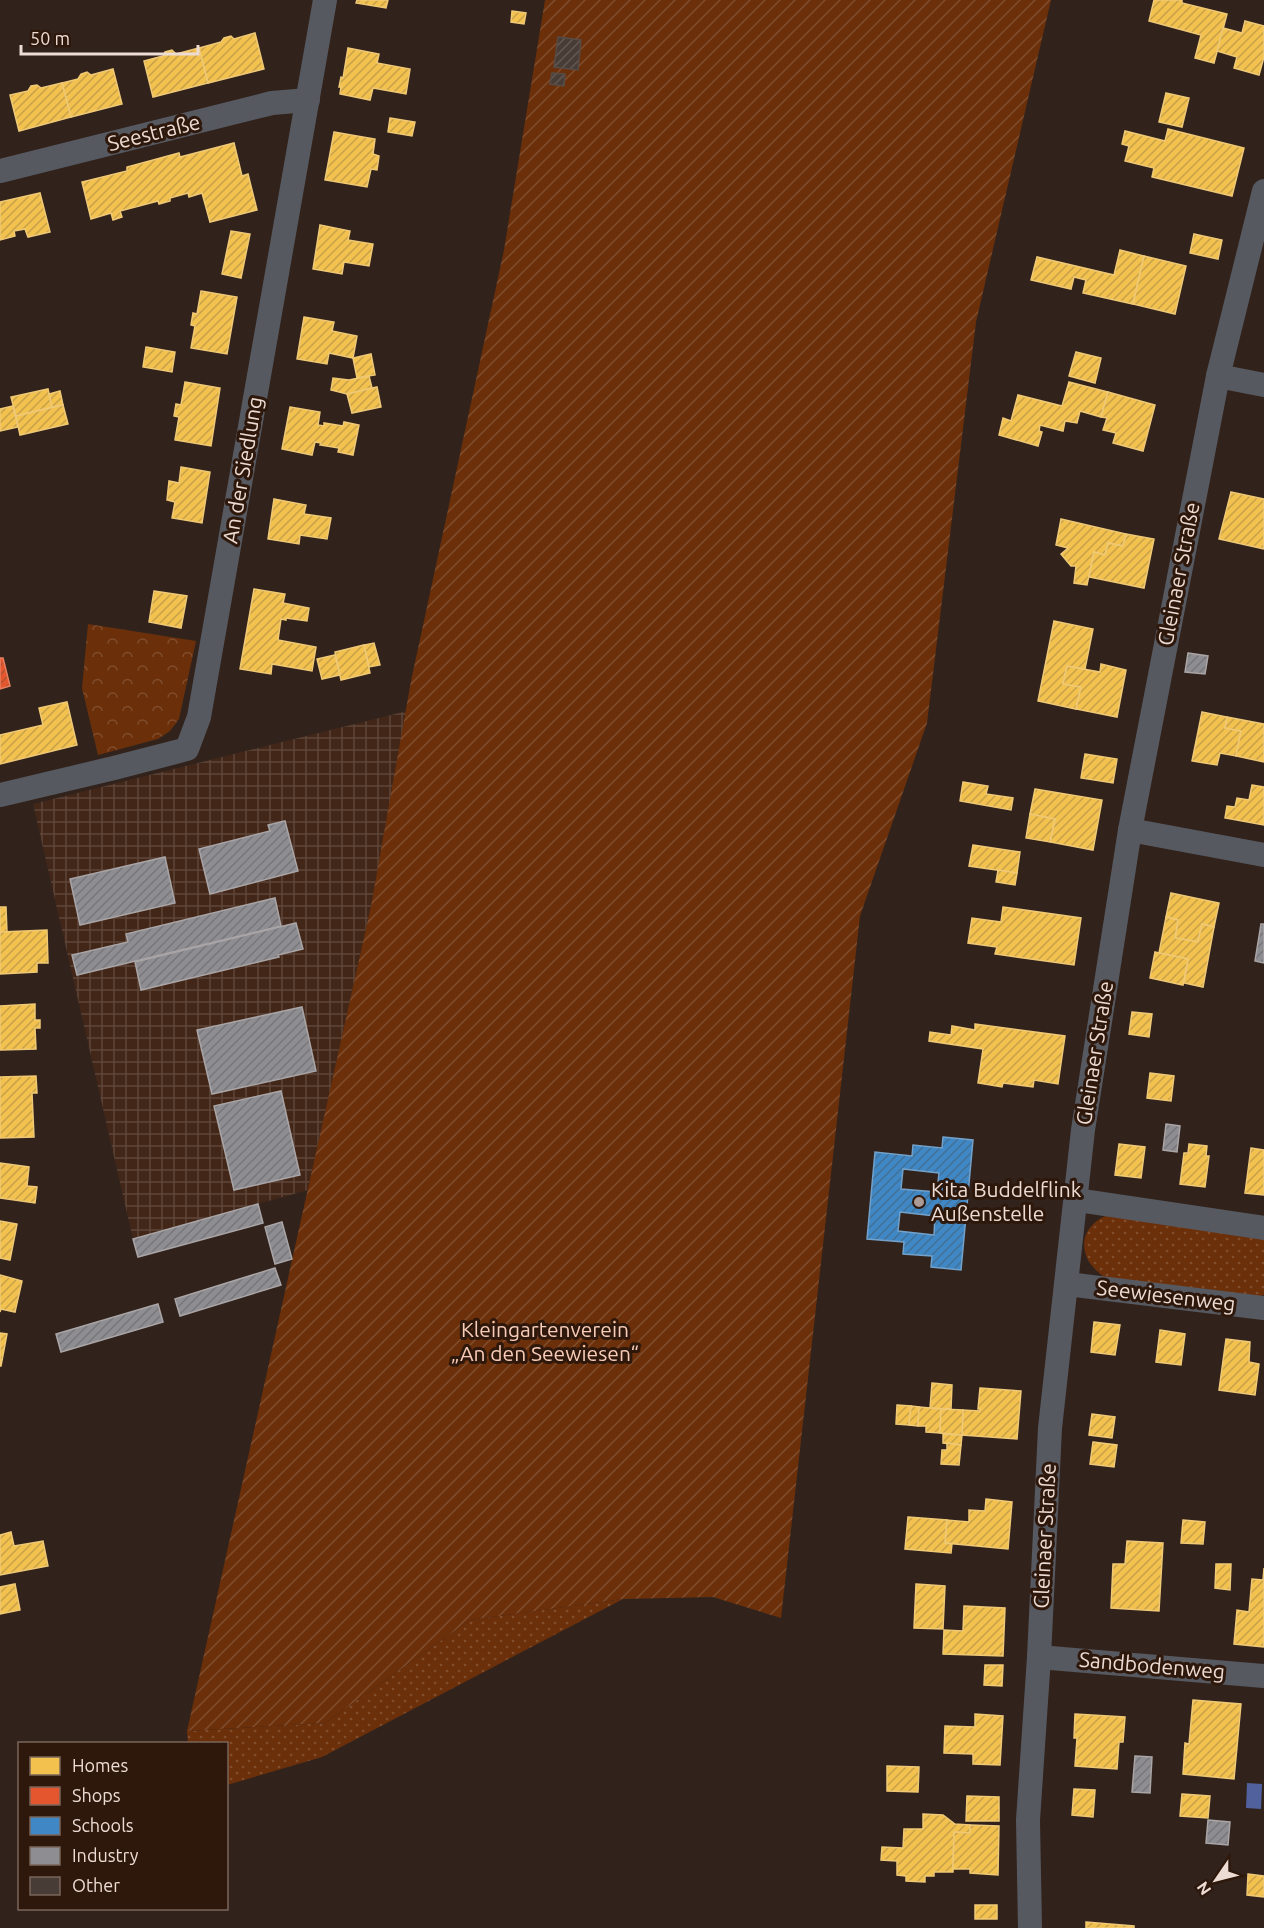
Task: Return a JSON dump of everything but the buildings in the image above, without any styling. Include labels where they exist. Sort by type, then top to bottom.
[{"type":"street","name":"An der Siedlung","points":[[0,795],[187,749],[199,717],[325,0]]},
{"type":"street","name":"Seestraße","points":[[0,171],[272,103],[308,100]]},
{"type":"street","name":"Gleinaer Straße","points":[[1030,1928],[1028,1820],[1039,1657],[1050,1428],[1083,1130],[1130,830],[1218,376],[1264,191]]},
{"type":"street","points":[[1218,376],[1264,385]]},
{"type":"street","points":[[1130,830],[1264,855]]},
{"type":"street","points":[[1077,1200],[1264,1228]]},
{"type":"street","name":"Seewiesenweg","points":[[1067,1284],[1264,1308]]},
{"type":"street","name":"Sandbodenweg","points":[[1039,1657],[1264,1676]]},
{"type":"shaded area","points":[[407,711],[371,906],[308,1190],[133,1239],[33,804]]},
{"type":"green space","name":"Kleingartenverein „An den Seewiesen“","points":[[545,0],[1051,0],[976,322],[927,723],[860,916],[781,1618],[713,1597],[623,1599],[470,1620],[325,1723],[187,1731],[371,906],[411,681],[504,250]]},
{"type":"green space","points":[[88,624],[196,641],[179,719],[170,731],[158,739],[98,755],[82,688]]},
{"type":"green space","points":[[1111,1214],[1264,1239],[1264,1295],[1245,1301],[1105,1278],[1089,1262],[1084,1241],[1093,1224]]},
{"type":"green space","points":[[623,1599],[322,1757],[228,1785],[228,1742],[188,1742],[187,1731],[325,1723],[470,1620]]},
{"type":"water","points":[[1247,1783],[1262,1784],[1261,1809],[1246,1808]]},
{"type":"place","name":"Kita Buddelflink Außenstelle","points":[[919,1202]]}]
